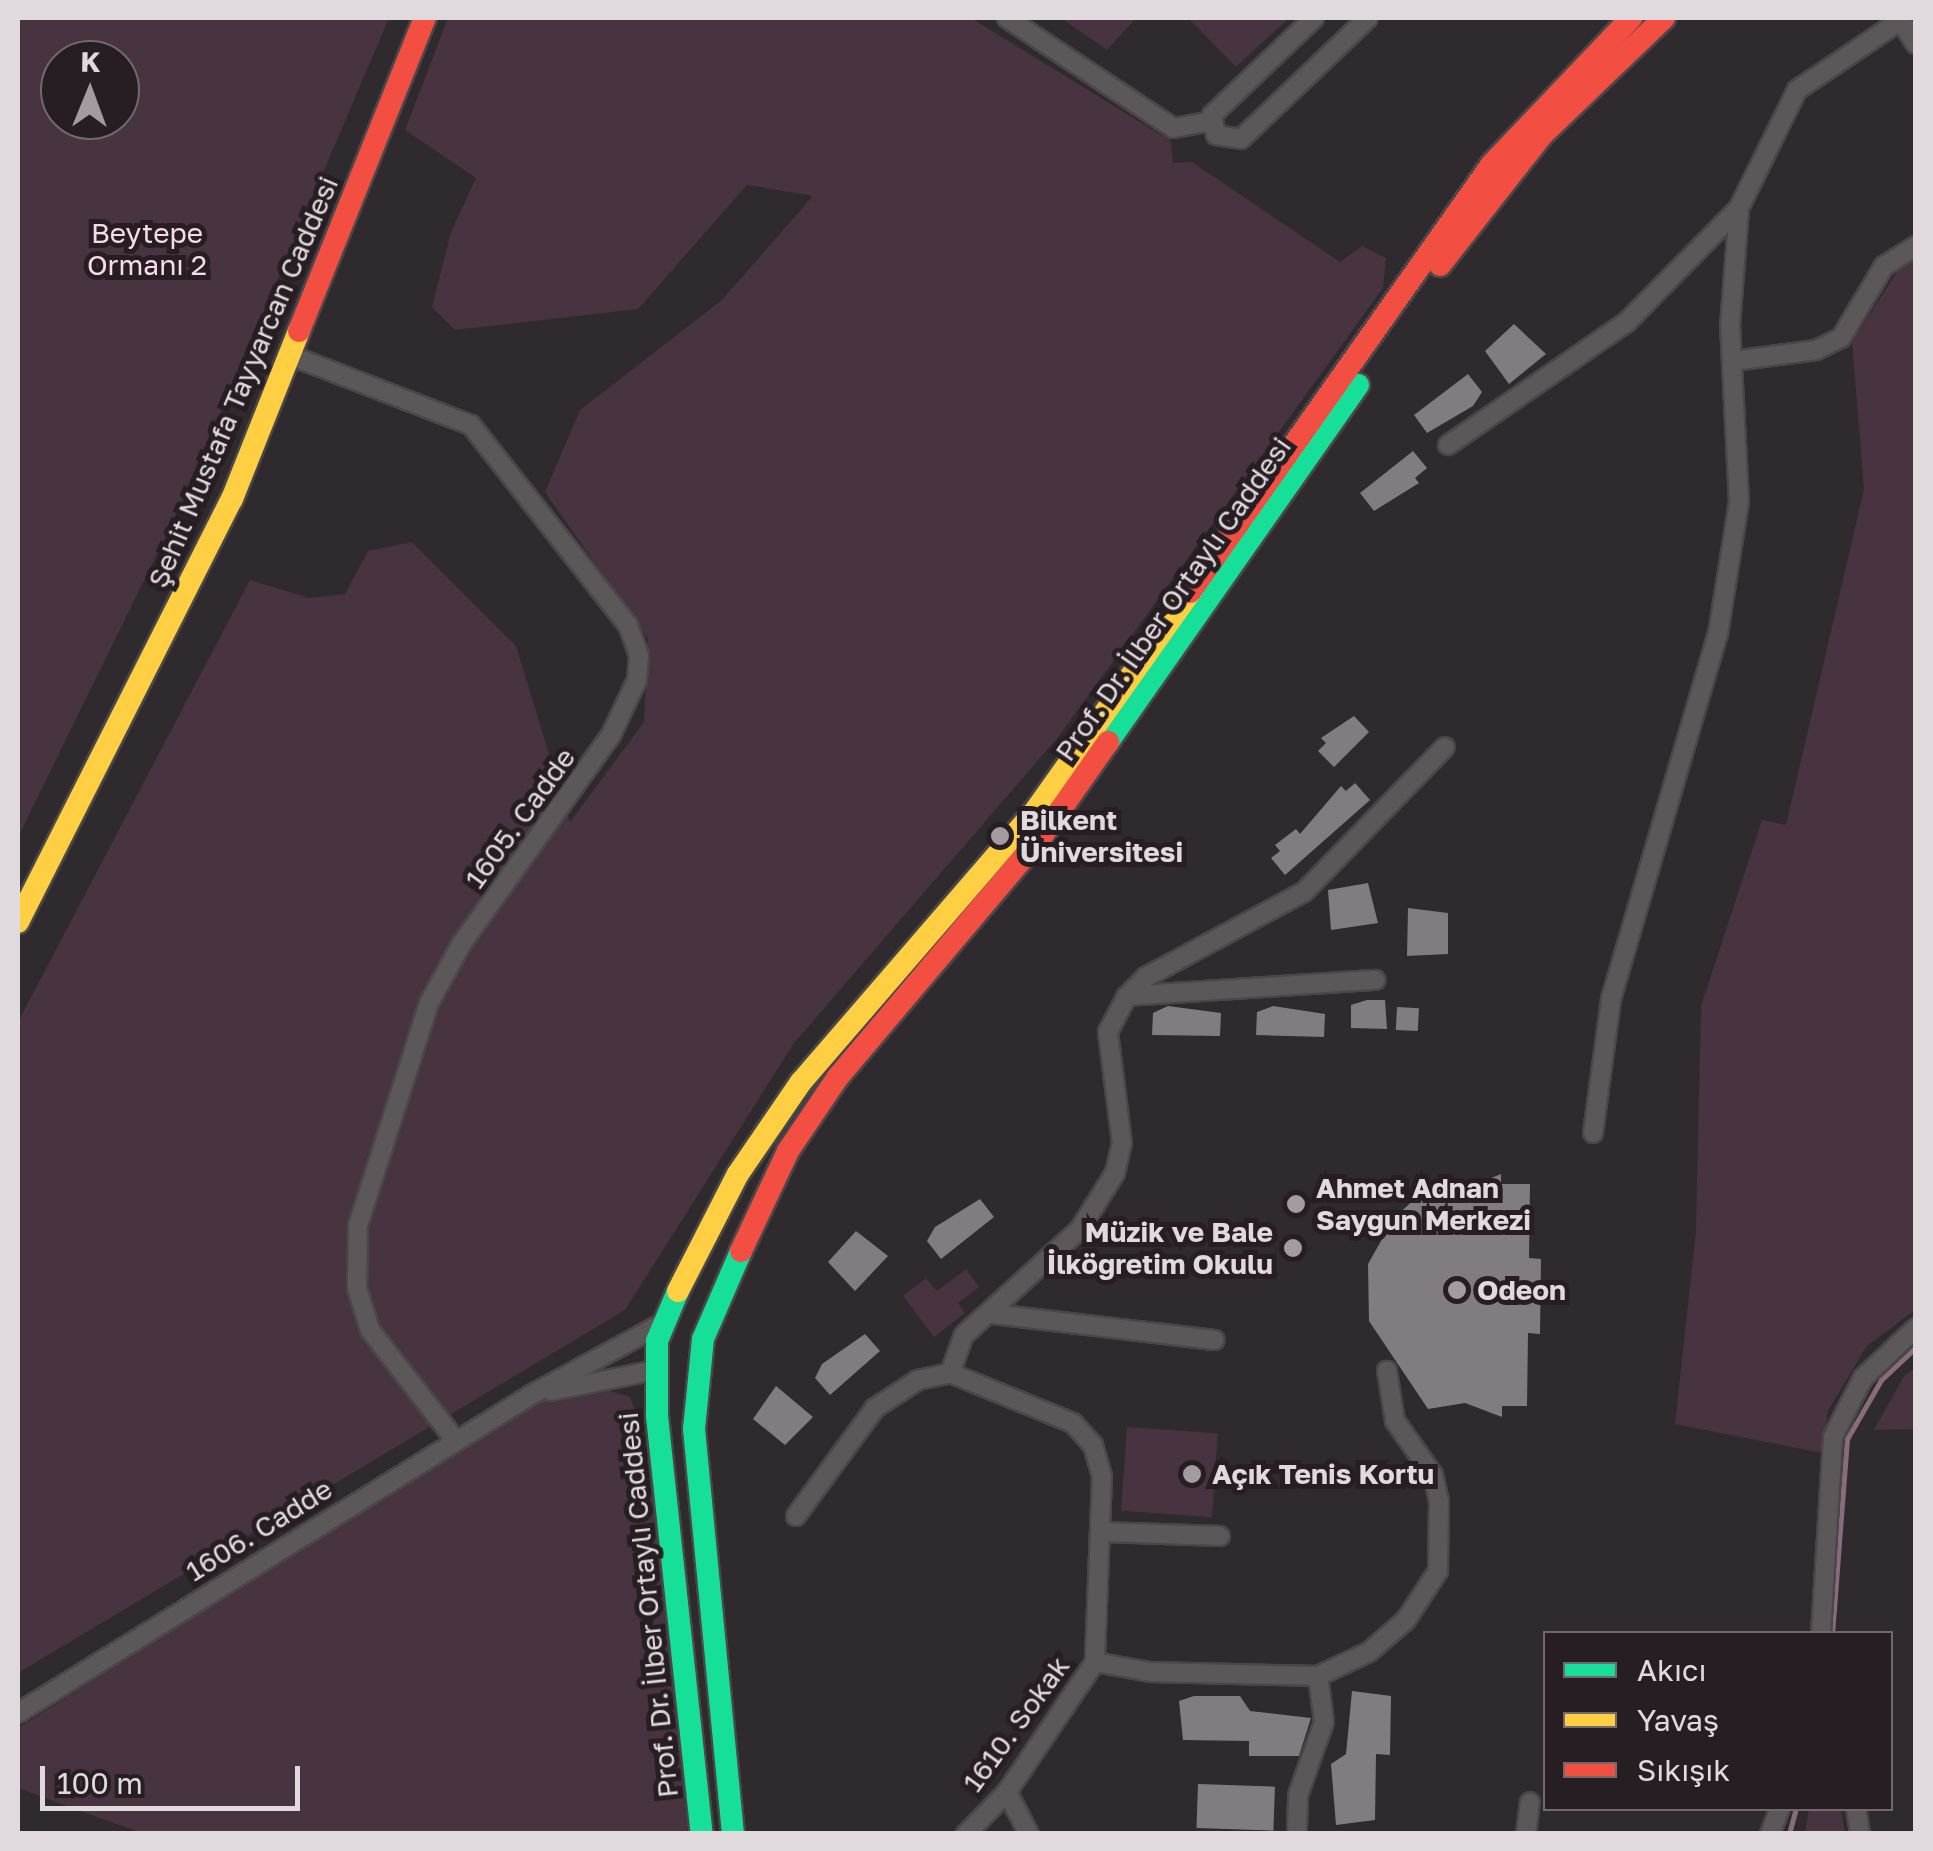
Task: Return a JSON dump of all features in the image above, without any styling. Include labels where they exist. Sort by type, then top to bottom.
[{"type":"street","name":"Şehit Mustafa Tayyarcan Caddesi","points":[[18,922],[232,500],[425,18]]},
{"type":"street","points":[[1007,18],[1174,128],[1208,122],[1314,18]]},
{"type":"street","points":[[1208,122],[1216,135],[1241,140],[1368,18]]},
{"type":"street","name":"Prof. Dr. İlber Ortaylı Caddesi","points":[[702,1834],[656,1370],[663,1324],[738,1174],[801,1082],[1038,807],[1492,164],[1631,18]]},
{"type":"street","name":"Prof. Dr. İlber Ortaylı Caddesi","points":[[734,1834],[702,1556],[697,1366],[703,1340],[788,1151],[838,1077],[1100,759],[1436,270],[1518,165],[1664,18]]},
{"type":"street","points":[[1448,445],[1627,322],[1740,208],[1798,90],[1900,18],[1916,44]]},
{"type":"street","points":[[1592,1134],[1612,999],[1718,634],[1739,502],[1732,362],[1740,208]]},
{"type":"street","points":[[1732,362],[1816,350],[1841,338],[1884,266],[1916,246]]},
{"type":"street","name":"1605. Cadde","points":[[292,356],[472,425],[628,625],[638,656],[637,680],[612,735],[462,943],[428,1003],[358,1226],[356,1288],[370,1330],[456,1440]]},
{"type":"street","points":[[796,1516],[874,1408],[918,1380],[950,1372],[964,1335],[992,1314],[1080,1229],[1114,1174],[1122,1143],[1108,1032],[1126,996],[1146,977],[1304,892],[1445,747]]},
{"type":"street","points":[[1126,996],[1375,980]]},
{"type":"street","points":[[992,1314],[1214,1340]]},
{"type":"street","points":[[663,1324],[678,1320],[703,1340]]},
{"type":"street","name":"1606. Cadde","points":[[18,1713],[456,1440],[663,1324]]},
{"type":"street","points":[[1821,1631],[1834,1437],[1863,1378],[1916,1328]]},
{"type":"street","points":[[656,1370],[697,1366]]},
{"type":"street","name":"1606. Cadde","points":[[531,1396],[656,1370]]},
{"type":"street","points":[[1094,1662],[1318,1676],[1370,1652],[1432,1588],[1438,1570],[1438,1488],[1394,1421],[1388,1371]]},
{"type":"street","name":"1610. Sokak","points":[[950,1372],[1073,1423],[1094,1445],[1104,1532],[1094,1662],[1007,1792],[966,1834]]},
{"type":"street","points":[[1104,1532],[1220,1536]]},
{"type":"street","points":[[1297,1828],[1298,1795],[1324,1722],[1318,1676]]},
{"type":"street","points":[[1007,1792],[1029,1834]]},
{"type":"street","points":[[1526,1834],[1530,1802]]},
{"type":"green space","name":"Beytepe Ormanı 2","points":[[18,18],[389,18],[183,501],[18,837]]},
{"type":"green space","points":[[448,18],[971,18],[1171,141],[1173,163],[1192,162],[1340,262],[1362,246],[1386,258],[1383,288],[1059,736],[794,1043],[625,1310],[18,1673],[18,1022],[250,580],[309,598],[345,594],[368,551],[412,542],[516,646],[570,822],[644,722],[648,639],[545,492],[580,410],[722,300],[813,196],[747,185],[638,309],[455,330],[432,307],[451,232],[476,178],[405,130]]},
{"type":"green space","points":[[1061,18],[1136,18],[1107,50]]},
{"type":"green space","points":[[1188,18],[1289,18],[1236,67]]},
{"type":"green space","points":[[1915,260],[1915,1310],[1866,1347],[1828,1411],[1822,1453],[1675,1424],[1696,1231],[1701,1006],[1762,820],[1786,825],[1864,489],[1852,342],[1897,272]]},
{"type":"green space","points":[[966,1269],[979,1287],[958,1303],[965,1313],[934,1337],[903,1296],[926,1278],[937,1291]]},
{"type":"green space","points":[[1915,1368],[1915,1429],[1874,1430],[1904,1376]]},
{"type":"green space","points":[[597,1387],[630,1397],[647,1443],[688,1833],[141,1833],[18,1788],[18,1728],[533,1402]]},
{"type":"green space","points":[[1127,1427],[1218,1433],[1212,1517],[1121,1511]]},
{"type":"green space","points":[[1809,1811],[1841,1811],[1845,1833],[1805,1833]]},
{"type":"building","points":[[1514,324],[1546,354],[1509,384],[1485,351]]},
{"type":"building","points":[[1468,374],[1482,392],[1473,406],[1427,433],[1414,415]]},
{"type":"building","points":[[1413,451],[1427,468],[1415,478],[1419,483],[1374,511],[1360,493]]},
{"type":"building","points":[[1354,716],[1369,732],[1334,767],[1318,751],[1326,743],[1321,738]]},
{"type":"building","points":[[1355,783],[1370,800],[1285,875],[1271,858],[1280,851],[1275,845],[1296,829],[1300,834],[1341,786],[1346,791]]},
{"type":"building","points":[[1368,883],[1378,923],[1331,930],[1328,890]]},
{"type":"building","points":[[1408,908],[1448,913],[1448,954],[1407,956]]},
{"type":"building","points":[[1385,1000],[1387,1029],[1351,1028],[1351,1005]]},
{"type":"building","points":[[1168,1006],[1221,1013],[1220,1036],[1152,1035],[1153,1013]]},
{"type":"building","points":[[1273,1006],[1325,1014],[1324,1037],[1256,1035],[1257,1012]]},
{"type":"building","points":[[1397,1007],[1419,1008],[1418,1031],[1396,1030]]},
{"type":"building","name":"Odeon","points":[[1501,1174],[1501,1184],[1530,1184],[1529,1258],[1541,1259],[1540,1334],[1528,1333],[1527,1406],[1502,1406],[1502,1417],[1465,1403],[1428,1409],[1369,1321],[1368,1264],[1394,1218],[1433,1182],[1472,1186]]},
{"type":"building","points":[[980,1199],[994,1217],[941,1259],[927,1241],[935,1227]]},
{"type":"building","points":[[856,1231],[888,1256],[855,1291],[828,1262]]},
{"type":"building","points":[[865,1334],[880,1351],[830,1395],[815,1378],[822,1364]]},
{"type":"building","points":[[776,1386],[813,1417],[785,1445],[753,1419]]},
{"type":"building","points":[[1352,1691],[1391,1696],[1390,1755],[1376,1754],[1375,1820],[1336,1825],[1331,1764],[1346,1754]]},
{"type":"building","points":[[1194,1696],[1240,1696],[1250,1711],[1311,1718],[1299,1756],[1249,1756],[1249,1741],[1183,1740],[1179,1701]]},
{"type":"building","points":[[1198,1784],[1275,1787],[1273,1831],[1196,1828]]},
{"type":"waterway","points":[[1832,1631],[1847,1439],[1881,1380],[1916,1347]]},
{"type":"waterway","points":[[1789,1834],[1795,1811]]},
{"type":"traffic: fast","points":[[1108,742],[1358,385]]},
{"type":"traffic: fast","points":[[733,1834],[694,1429],[703,1339],[741,1251]]},
{"type":"traffic: fast","points":[[678,1291],[657,1341],[657,1416],[702,1834]]},
{"type":"traffic: slow","points":[[18,922],[232,499],[299,331]]},
{"type":"traffic: slow","points":[[678,1291],[738,1174],[801,1082],[1038,807],[1190,592]]},
{"type":"traffic: jam","points":[[299,331],[425,18]]},
{"type":"traffic: jam","points":[[1190,592],[1492,164],[1631,18]]},
{"type":"traffic: jam","points":[[1440,265],[1542,135],[1664,18]]},
{"type":"traffic: jam","points":[[741,1251],[788,1151],[838,1077],[1042,836],[1108,742]]},
{"type":"place","name":"Bilkent Üniversitesi","points":[[1000,836]]},
{"type":"place","name":"Ahmet Adnan Saygun Merkezi","points":[[1296,1204]]},
{"type":"place","name":"Müzik ve Bale İlköğretim Okulu","points":[[1293,1248]]},
{"type":"place","name":"Odeon","points":[[1457,1290]]},
{"type":"place","name":"Açık Tenis Kortu","points":[[1192,1474]]}]
